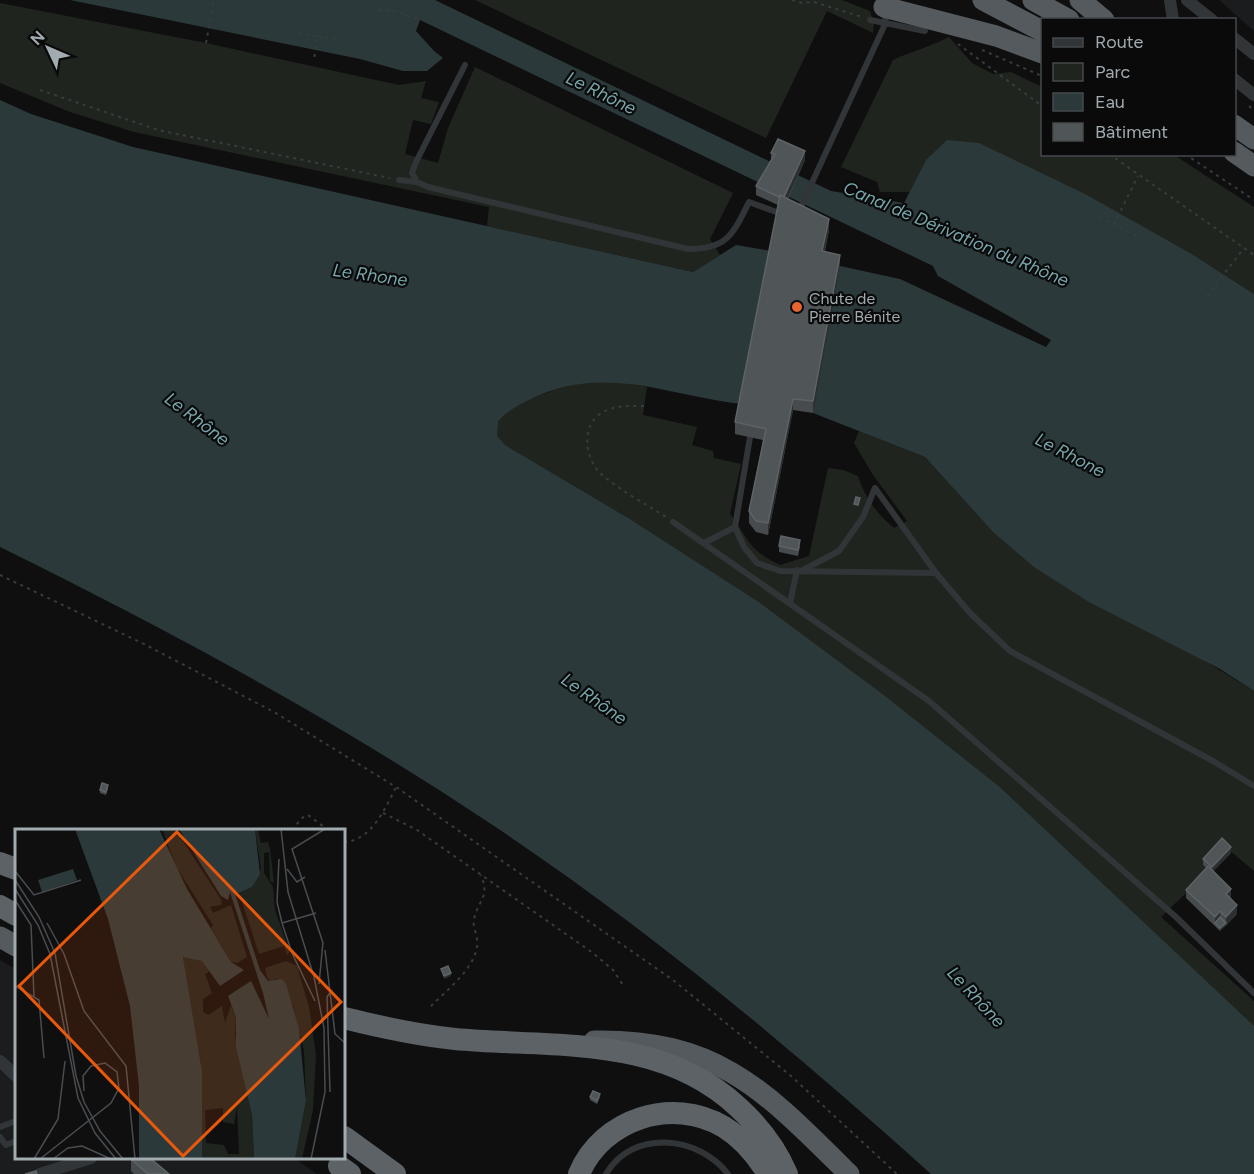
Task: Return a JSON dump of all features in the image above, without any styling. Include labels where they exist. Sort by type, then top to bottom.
[{"type":"highway","points":[[983,0],[1041,30]]},
{"type":"highway","points":[[1033,0],[1064,18]]},
{"type":"highway","points":[[1083,1],[1102,18]]},
{"type":"highway","points":[[878,12],[996,36],[1041,53]]},
{"type":"highway","points":[[1236,126],[1254,139]]},
{"type":"highway","points":[[1236,153],[1254,166]]},
{"type":"highway","points":[[0,863],[15,869]]},
{"type":"highway","points":[[0,906],[15,914]]},
{"type":"highway","points":[[0,937],[15,945]]},
{"type":"highway","points":[[345,1018],[438,1037],[646,1043],[678,1049],[716,1063],[757,1086],[780,1105],[849,1174]]},
{"type":"highway","points":[[551,1042],[643,1054],[688,1071],[720,1092],[743,1112],[769,1140],[787,1174]]},
{"type":"highway","points":[[579,1174],[593,1149],[616,1129],[649,1115],[672,1113],[694,1115],[723,1126],[750,1149],[768,1174]]},
{"type":"highway","points":[[345,1138],[395,1174]]},
{"type":"street","points":[[1170,0],[1173,18]]},
{"type":"street","points":[[1187,0],[1210,18]]},
{"type":"street","points":[[1236,40],[1254,54]]},
{"type":"street","points":[[1236,81],[1254,95]]},
{"type":"street","points":[[0,1061],[15,1075]]},
{"type":"street","points":[[40,1174],[88,1159]]},
{"type":"lane","points":[[399,180],[417,182],[428,187],[688,249],[708,249],[724,242],[735,231],[750,202],[796,220],[878,12],[925,31]]},
{"type":"lane","points":[[417,182],[412,173],[420,151],[465,65]]},
{"type":"lane","points":[[752,426],[735,526],[744,547],[757,562],[780,571],[936,573]]},
{"type":"lane","points":[[790,603],[800,570],[839,551],[863,517],[875,488],[936,573],[970,613],[1010,651],[1213,761],[1254,786]]},
{"type":"lane","points":[[674,522],[706,542],[929,701],[1176,917],[1254,993]]},
{"type":"lane","points":[[706,542],[735,526]]},
{"type":"lane","points":[[748,572],[757,562]]},
{"type":"lane","points":[[0,1127],[15,1121]]},
{"type":"lane","points":[[0,1137],[6,1144],[15,1141]]},
{"type":"lane","points":[[606,1174],[611,1165],[629,1151],[652,1143],[677,1143],[700,1149],[718,1161],[728,1174]]},
{"type":"path","points":[[206,43],[214,0]]},
{"type":"path","points":[[792,0],[878,12]]},
{"type":"path","points":[[378,10],[395,11],[420,20]]},
{"type":"path","points":[[300,33],[341,40]]},
{"type":"path","points":[[314,59],[318,36]]},
{"type":"path","points":[[970,45],[958,43],[1041,105]]},
{"type":"path","points":[[980,50],[1041,76]]},
{"type":"path","points":[[40,90],[158,130],[399,180]]},
{"type":"path","points":[[1112,156],[1254,255]]},
{"type":"path","points":[[1188,156],[1254,200]]},
{"type":"path","points":[[1114,224],[1138,176]]},
{"type":"path","points":[[1100,217],[1138,237]]},
{"type":"path","points":[[1207,296],[1244,248]]},
{"type":"path","points":[[644,406],[620,406],[601,413],[590,424],[587,439],[589,457],[598,471],[620,488],[674,522]]},
{"type":"path","points":[[0,575],[132,637],[274,712],[396,787],[673,980],[791,1076],[897,1174]]},
{"type":"path","points":[[345,842],[353,842],[370,830],[383,813],[396,787]]},
{"type":"path","points":[[383,813],[417,830],[593,953],[613,970],[623,986]]},
{"type":"path","points":[[294,829],[302,818],[308,815],[326,829]]},
{"type":"path","points":[[431,1006],[458,979],[474,957],[478,944],[473,921],[484,900],[486,887],[481,875]]},
{"type":"shaded area","points":[[1219,0],[1254,0],[1254,31]]},
{"type":"shaded area","points":[[0,960],[15,968],[15,1159],[295,1159],[317,1174],[0,1174]]},
{"type":"green space","points":[[475,0],[842,0],[870,11],[874,23],[873,33],[827,11],[766,138]]},
{"type":"green space","points":[[0,3],[206,43],[399,85],[426,81],[421,98],[439,102],[431,124],[413,120],[405,154],[438,163],[448,128],[475,67],[733,193],[710,239],[720,255],[693,272],[487,226],[489,207],[134,132],[70,112],[0,83]]},
{"type":"green space","points":[[949,37],[972,63],[993,74],[1011,72],[1041,87],[1041,156],[1176,156],[1254,207],[1254,294],[1195,256],[926,160],[910,192],[880,192],[877,182],[841,167],[893,60]]},
{"type":"green space","points":[[615,381],[647,387],[643,415],[697,427],[692,445],[713,451],[714,458],[741,464],[730,514],[750,544],[769,560],[780,565],[809,556],[828,468],[843,470],[858,476],[872,505],[894,528],[907,521],[873,475],[854,443],[859,431],[925,457],[993,532],[1254,691],[1254,871],[1222,844],[1203,864],[1207,873],[1161,917],[1254,1001],[1254,1027],[1000,787],[884,695],[759,602],[630,519],[505,445],[496,434],[498,423],[507,413],[539,396],[572,385]]},
{"type":"water","points":[[70,0],[435,0],[831,191],[904,203],[926,160],[947,140],[979,143],[1087,195],[1195,256],[1254,294],[1254,691],[1220,669],[1089,602],[1034,567],[993,532],[925,457],[813,413],[840,266],[900,279],[1046,347],[1051,340],[938,276],[933,266],[420,20],[416,31],[443,58],[427,71],[403,71],[360,59]]},
{"type":"water","points":[[0,100],[31,114],[133,147],[693,272],[736,245],[771,251],[742,404],[634,384],[608,382],[581,384],[555,390],[515,407],[498,422],[497,436],[505,445],[630,519],[759,602],[884,695],[1000,787],[1254,1026],[1254,1174],[931,1174],[825,1080],[716,990],[604,903],[488,822],[309,711],[125,610],[0,547]]},
{"type":"building","points":[[778,139],[805,151],[784,197],[780,195],[779,197],[756,186],[775,154],[771,153]]},
{"type":"building","name":"Chute de Pierre Bénite","points":[[780,195],[829,219],[822,251],[840,255],[813,401],[793,399],[768,523],[756,521],[749,511],[766,429],[735,422]]},
{"type":"building","points":[[856,497],[860,498],[858,505],[854,504]]},
{"type":"building","points":[[781,536],[800,540],[798,550],[779,546]]},
{"type":"building","points":[[102,783],[108,785],[106,792],[100,790]]},
{"type":"building","points":[[1222,838],[1231,847],[1212,867],[1203,859]]},
{"type":"building","points":[[1208,866],[1231,889],[1226,894],[1237,905],[1226,917],[1220,911],[1215,917],[1186,890]]},
{"type":"building","points":[[1220,917],[1226,923],[1220,928],[1215,923]]},
{"type":"building","points":[[448,966],[451,973],[444,976],[441,969]]},
{"type":"building","points":[[593,1091],[600,1094],[597,1101],[590,1097]]},
{"type":"building","points":[[131,1159],[151,1159],[169,1174],[148,1174]]},
{"type":"place","name":"Chute de Pierre Bénite","points":[[797,307]]},
{"type":"water label","name":"Le Rhône","points":[[601,93]]},
{"type":"water label","name":"Canal de Dérivation du Rhône","points":[[956,234]]},
{"type":"water label","name":"Le Rhone","points":[[370,275]]},
{"type":"water label","name":"Le Rhône","points":[[197,419]]},
{"type":"water label","name":"Le Rhone","points":[[1070,455]]},
{"type":"water label","name":"Le Rhône","points":[[594,699]]},
{"type":"water label","name":"Le Rhône","points":[[976,997]]}]
